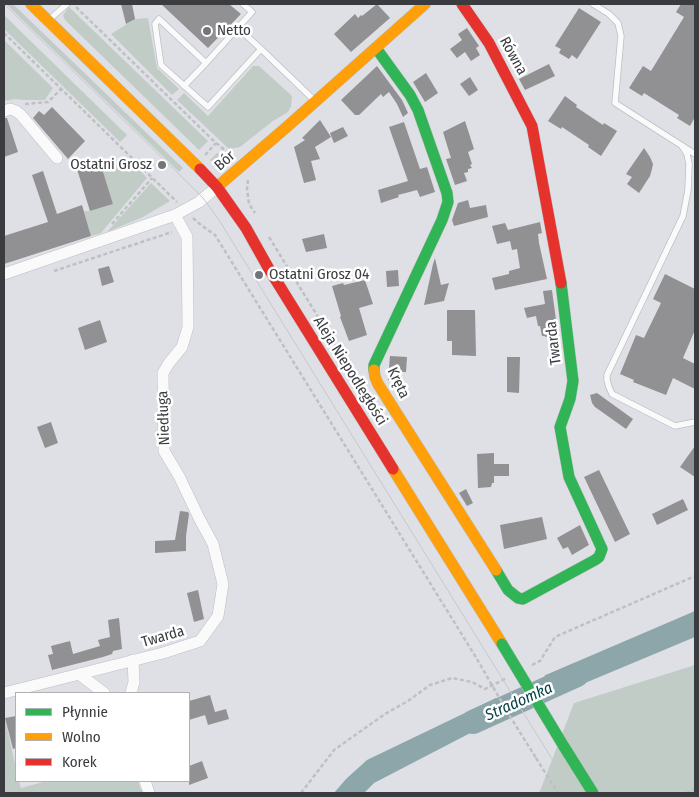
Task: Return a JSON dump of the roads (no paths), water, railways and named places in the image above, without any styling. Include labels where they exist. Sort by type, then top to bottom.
[{"type":"street","name":"Aleja Niepodległości","points":[[32,4],[188,156],[217,187],[246,228],[269,269],[593,793]]},
{"type":"street","name":"Bór","points":[[4,274],[175,215],[199,202],[425,4]]},
{"type":"street","name":"Równa","points":[[462,4],[489,43],[532,126]]},
{"type":"street","name":"Kręta","points":[[376,48],[410,95],[418,110],[447,193],[448,202],[442,220],[374,365],[378,384],[472,535],[512,595],[518,598],[528,597],[595,560],[599,557],[602,549]]},
{"type":"street","points":[[4,111],[10,109],[21,115],[57,158]]},
{"type":"street","name":"Twarda","points":[[532,126],[563,295],[574,381],[570,400],[560,427],[569,477],[602,549]]},
{"type":"street","name":"Niedługa","points":[[175,215],[187,237],[188,327],[182,347],[163,373],[164,450],[213,544],[223,584],[218,616],[200,641]]},
{"type":"street","name":"Twarda","points":[[4,693],[163,653],[200,641]]},
{"type":"street","name":"Twarda","points":[[131,692],[134,682],[134,660]]},
{"type":"street","points":[[79,674],[103,692]]},
{"type":"lane","points":[[49,20],[67,4]]},
{"type":"lane","points":[[184,86],[252,12],[243,4]]},
{"type":"lane","points":[[593,4],[609,14],[618,23],[621,36],[615,103],[695,154]]},
{"type":"lane","points":[[206,63],[159,19],[155,24],[161,65],[208,107],[261,49]]},
{"type":"lane","points":[[238,28],[316,101]]},
{"type":"lane","points":[[682,146],[687,154],[688,164],[688,190],[683,216],[607,380],[612,394],[675,426],[695,422]]},
{"type":"water","points":[[695,611],[695,637],[554,696],[541,677]]},
{"type":"water","points":[[496,698],[505,715],[374,783],[364,793],[334,793],[367,760]]},
{"type":"waterway","name":"Stradomka","points":[[473,722],[577,675]]},
{"type":"tram line","points":[[4,4],[203,198],[219,220],[573,793]]},
{"type":"place","name":"Netto","points":[[207,31]]},
{"type":"place","name":"Ostatni Grosz","points":[[162,165]]},
{"type":"place","name":"Ostatni Grosz 04","points":[[259,275]]}]
